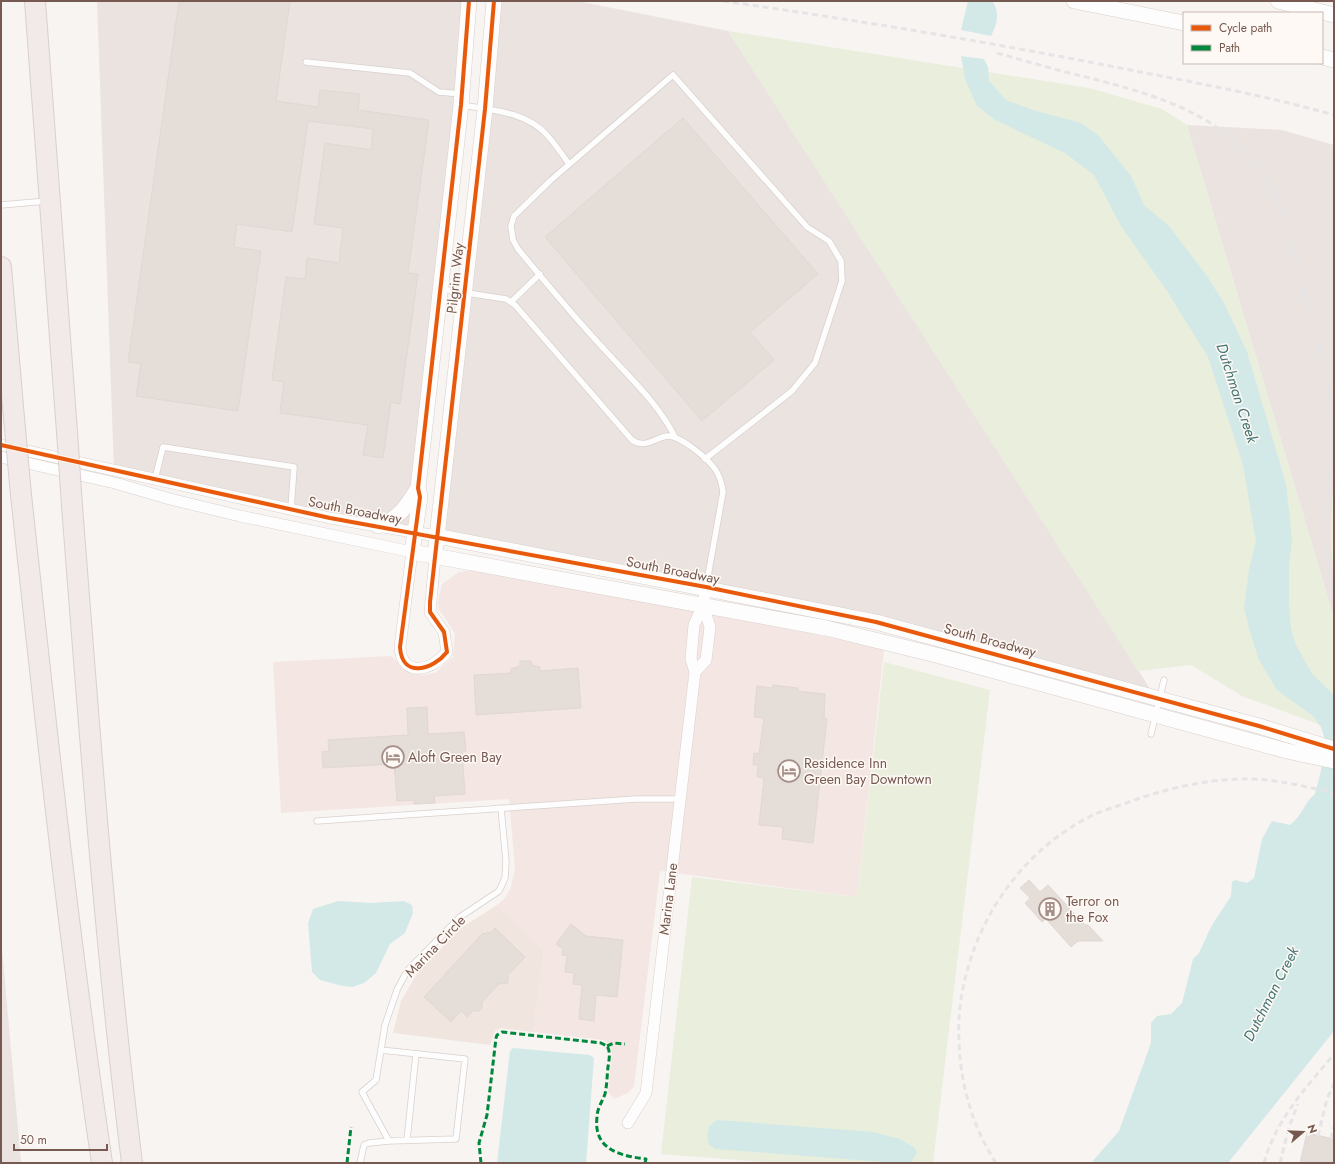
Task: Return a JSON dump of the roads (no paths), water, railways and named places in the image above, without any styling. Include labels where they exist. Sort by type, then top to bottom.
[{"type":"highway","points":[[35,1],[102,893],[118,1050],[132,1163]]},
{"type":"highway","points":[[1,267],[21,495],[53,798],[80,1013],[102,1163]]},
{"type":"street","name":"Pilgrim Way","points":[[412,552],[420,498],[418,488],[462,100],[469,1]]},
{"type":"street","name":"Pilgrim Way","points":[[435,557],[485,109],[494,1]]},
{"type":"street","points":[[1074,1],[1183,23]]},
{"type":"street","points":[[1278,1],[1322,12]]},
{"type":"street","points":[[1323,12],[1334,15]]},
{"type":"street","points":[[1323,57],[1334,60]]},
{"type":"street","name":"South Broadway","points":[[1,445],[291,509],[706,587],[876,622],[1260,726],[1324,750],[1334,761]]},
{"type":"street","name":"South Broadway","points":[[1,457],[115,483],[170,499],[233,514],[435,557],[826,628],[940,656],[1287,751],[1324,750]]},
{"type":"street","points":[[378,526],[393,520],[400,514],[411,502],[418,488]]},
{"type":"street","points":[[412,552],[400,648],[404,662],[410,667],[422,668],[433,666],[447,652],[444,632],[430,612],[435,557]]},
{"type":"street","name":"Marina Lane","points":[[628,1123],[646,1093],[695,672],[691,659],[694,625],[703,605],[706,587]]},
{"type":"street","name":"Marina Lane","points":[[695,672],[706,660],[710,627],[703,605]]},
{"type":"lane","points":[[306,62],[410,73],[439,92],[485,109],[510,113],[530,121],[546,134],[569,164]]},
{"type":"lane","points":[[675,437],[669,423],[656,407],[593,338],[518,249],[513,240],[511,226],[514,216],[525,203],[673,75],[807,227],[829,241],[841,261],[842,281],[815,363],[792,391],[705,459]]},
{"type":"lane","points":[[1,205],[50,201]]},
{"type":"lane","points":[[511,302],[540,274]]},
{"type":"lane","points":[[441,288],[498,297],[511,302],[632,440],[638,444],[643,444],[667,436],[675,437],[715,468],[723,492],[706,587]]},
{"type":"lane","points":[[155,479],[163,447],[294,467],[291,509]]},
{"type":"lane","points":[[1151,734],[1164,680]]},
{"type":"lane","points":[[317,821],[636,799],[681,799]]},
{"type":"lane","name":"Marina Circle","points":[[389,1141],[362,1092],[376,1080],[385,1025],[397,990],[407,971],[460,917],[490,899],[499,891],[505,878],[501,808]]},
{"type":"lane","points":[[360,1163],[364,1145],[369,1143],[406,1140],[456,1139],[465,1059],[381,1050]]},
{"type":"lane","points":[[406,1140],[416,1054]]},
{"type":"water","points":[[968,1],[993,2],[997,19],[991,36],[961,30]]},
{"type":"water","name":"Dutchman Creek","points":[[961,56],[984,59],[988,67],[989,81],[1006,100],[1033,110],[1081,123],[1098,135],[1131,176],[1144,205],[1169,226],[1207,276],[1224,303],[1247,352],[1286,484],[1292,539],[1289,566],[1289,604],[1291,629],[1296,645],[1312,674],[1334,695],[1334,1031],[1228,1163],[1091,1163],[1119,1131],[1151,1043],[1151,1023],[1157,1016],[1171,1014],[1182,1003],[1193,959],[1199,953],[1212,925],[1231,896],[1232,882],[1235,880],[1247,883],[1254,878],[1262,839],[1272,821],[1290,825],[1298,817],[1309,800],[1315,794],[1321,771],[1324,737],[1321,727],[1313,716],[1277,690],[1259,660],[1250,632],[1244,608],[1249,569],[1256,541],[1243,465],[1208,357],[1167,291],[1121,226],[1094,175],[1065,153],[995,120],[977,106],[965,79]]},
{"type":"water","points":[[338,901],[370,903],[404,901],[412,905],[413,913],[405,933],[390,944],[376,973],[364,983],[352,987],[320,980],[312,972],[308,923],[313,909]]},
{"type":"water","points":[[513,1048],[590,1055],[594,1058],[586,1163],[497,1163],[510,1051]]},
{"type":"water","points":[[718,1120],[873,1132],[900,1139],[915,1148],[917,1153],[911,1162],[896,1163],[716,1149],[709,1145],[708,1130],[711,1124]]},
{"type":"railway","points":[[723,1],[922,32],[1070,58],[1228,89],[1334,115]]},
{"type":"railway","points":[[997,53],[1113,84],[1165,101],[1189,111],[1212,124],[1233,140],[1252,159],[1269,183],[1280,206],[1288,232],[1325,369],[1331,404],[1331,463],[1326,518],[1326,540],[1328,565],[1334,598]]},
{"type":"railway","points":[[996,1163],[978,1130],[966,1094],[960,1057],[959,1019],[962,995],[972,955],[991,912],[1018,874],[1052,841],[1091,816],[1162,791],[1214,781],[1252,779],[1287,783],[1334,793]]},
{"type":"railway","points":[[1264,1163],[1269,1147],[1284,1118],[1334,1054]]},
{"type":"railway","points":[[1318,1136],[1327,1099],[1334,1084]]},
{"type":"railway","points":[[1280,1163],[1289,1127],[1298,1104]]},
{"type":"railway","points":[[1331,1139],[1334,1126]]},
{"type":"place","name":"Aloft Green Bay","points":[[393,757]]},
{"type":"place","name":"Residence Inn Green Bay Downtown","points":[[789,771]]},
{"type":"place","name":"Terror on the Fox","points":[[1050,909]]}]
